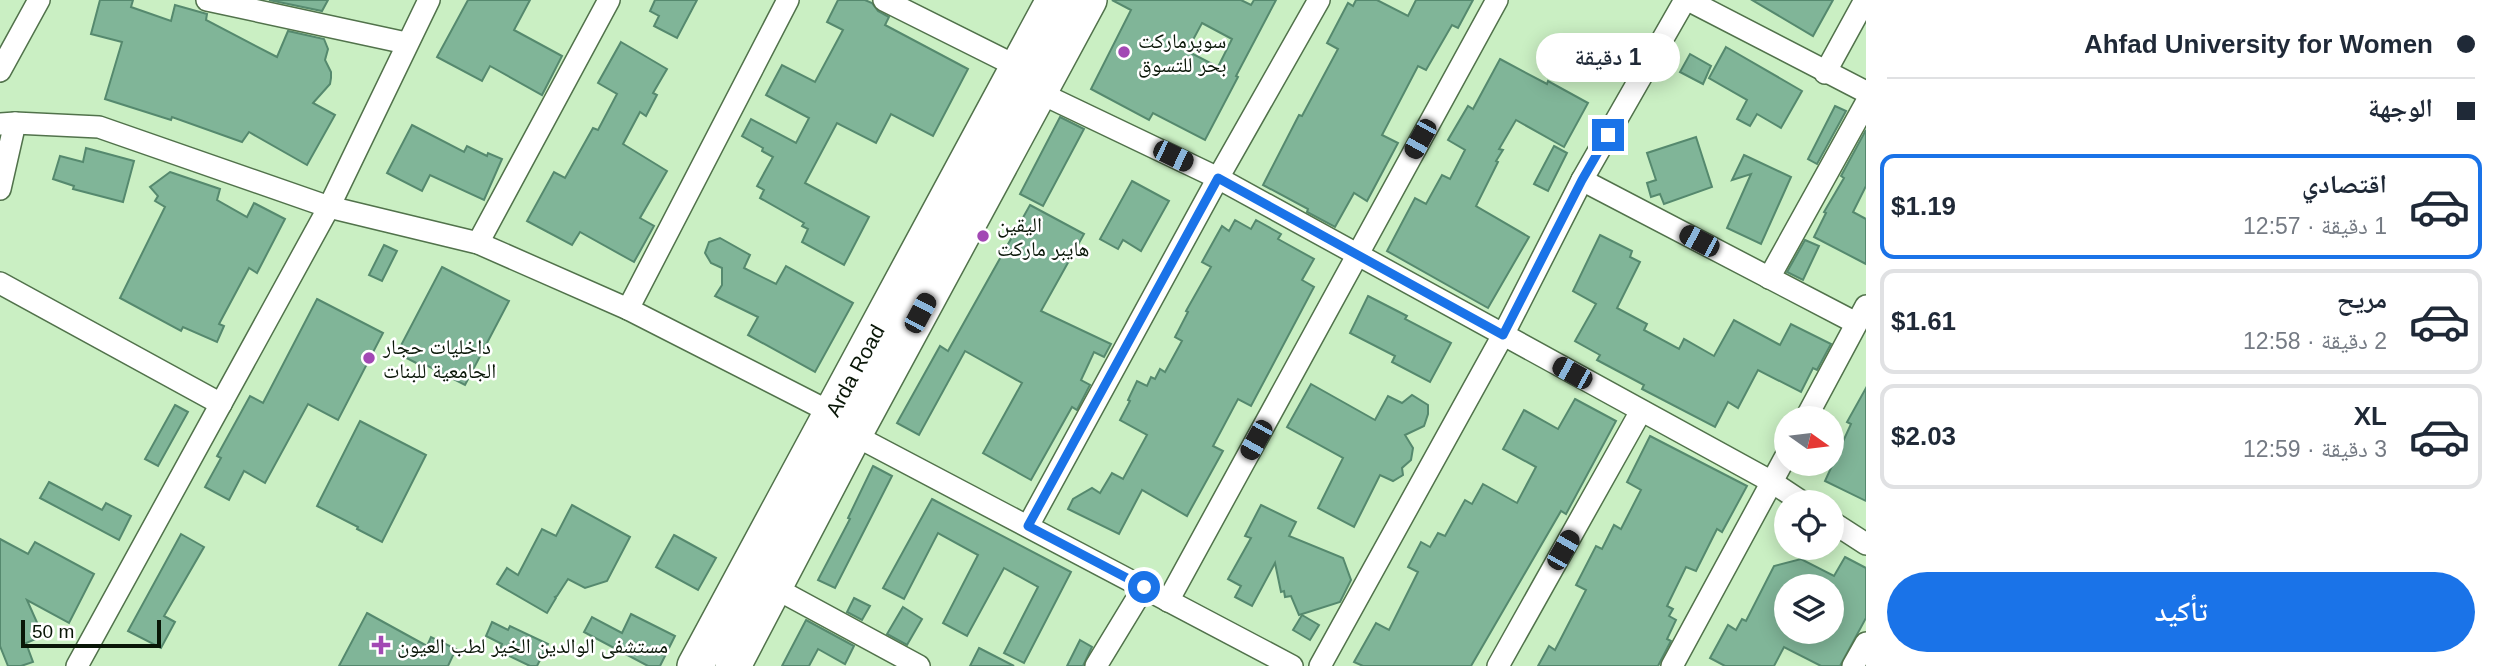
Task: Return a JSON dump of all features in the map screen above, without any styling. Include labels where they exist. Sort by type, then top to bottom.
[{"type":"main road","name":"Arda Road","points":[[1028,79],[1054,0]]},
{"type":"main road","name":"Arda Road","points":[[695,666],[843,424],[1028,79],[1089,0]]},
{"type":"main road","name":"Arda Road","points":[[733,666],[775,588],[843,424]]},
{"type":"street","points":[[0,71],[39,0]]},
{"type":"street","points":[[207,0],[249,4],[406,43]]},
{"type":"street","points":[[77,666],[329,207],[429,0]]},
{"type":"street","points":[[478,243],[609,0]]},
{"type":"street","points":[[628,309],[788,0]]},
{"type":"street","points":[[884,0],[1218,178],[1784,490]]},
{"type":"street","points":[[1028,526],[1218,178],[1319,0]]},
{"type":"street","points":[[1168,601],[1497,0]]},
{"type":"street","points":[[1320,666],[1503,335],[1582,180],[1687,0],[1866,92]]},
{"type":"street","points":[[1825,73],[1865,0]]},
{"type":"street","points":[[1769,278],[1866,103]]},
{"type":"street","points":[[0,189],[7,123],[99,127],[329,207],[478,243],[628,309],[1292,666]]},
{"type":"street","points":[[1582,180],[1769,278],[1861,314],[1812,406]]},
{"type":"street","points":[[0,283],[221,404]]},
{"type":"street","points":[[1498,666],[1641,411]]},
{"type":"street","points":[[1672,666],[1775,476]]},
{"type":"street","points":[[1844,530],[1866,544]]},
{"type":"street","points":[[1096,666],[1144,587]]},
{"type":"street","points":[[775,588],[919,666]]},
{"type":"street","points":[[1853,666],[1866,643]]},
{"type":"building","points":[[100,0],[133,0],[131,7],[171,21],[175,5],[207,14],[206,20],[277,57],[288,31],[324,39],[328,49],[325,60],[331,72],[330,84],[313,103],[335,115],[307,165],[249,132],[242,142],[172,117],[171,120],[105,99],[122,42],[91,34]]},
{"type":"building","points":[[269,0],[328,0],[322,11]]},
{"type":"building","points":[[468,0],[530,0],[514,30],[562,56],[542,95],[490,66],[482,81],[437,57]]},
{"type":"building","points":[[655,0],[697,0],[677,38],[654,26],[659,16],[650,11]]},
{"type":"building","points":[[838,0],[865,0],[872,3],[878,11],[889,17],[885,25],[968,69],[933,136],[891,114],[876,143],[837,123],[805,183],[869,217],[844,265],[802,242],[808,229],[802,226],[804,223],[760,198],[764,190],[757,186],[773,157],[742,136],[751,119],[796,143],[809,118],[766,95],[782,65],[815,82],[843,30],[827,22]]},
{"type":"building","points":[[1112,0],[1241,0],[1251,5],[1254,0],[1276,0],[1205,140],[1153,113],[1149,120],[1091,89],[1131,10]],"holes":[[[1202,23],[1232,39],[1218,67],[1187,51]]]},
{"type":"building","points":[[1356,0],[1377,0],[1408,16],[1416,0],[1473,0],[1458,28],[1452,25],[1426,70],[1418,66],[1382,135],[1398,143],[1367,201],[1354,193],[1335,227],[1263,185],[1299,115],[1302,116],[1338,49],[1327,43],[1348,3],[1353,6]]},
{"type":"building","points":[[1752,0],[1833,0],[1813,36]]},
{"type":"building","points":[[621,42],[667,69],[653,93],[657,95],[646,116],[640,112],[623,144],[667,171],[640,218],[654,226],[634,262],[580,232],[572,245],[527,221],[554,172],[565,178],[593,128],[598,130],[617,94],[598,83]]},
{"type":"building","points":[[1726,47],[1802,91],[1781,128],[1757,114],[1750,126],[1737,119],[1747,100],[1709,78]]},
{"type":"building","points":[[1690,54],[1711,66],[1703,84],[1680,72]]},
{"type":"building","points":[[1500,59],[1588,103],[1564,147],[1516,120],[1499,149],[1503,150],[1476,206],[1529,237],[1488,308],[1387,251],[1415,198],[1426,204],[1442,175],[1450,179],[1465,150],[1448,140],[1468,106],[1473,109]]},
{"type":"building","points":[[1835,106],[1846,111],[1817,164],[1808,159]]},
{"type":"building","points":[[1060,117],[1084,129],[1043,206],[1020,194]]},
{"type":"building","points":[[412,125],[464,152],[467,146],[487,156],[488,153],[502,159],[484,200],[430,175],[422,191],[387,173]]},
{"type":"building","points":[[1866,130],[1866,186],[1853,212],[1866,219],[1866,264],[1814,237],[1826,213],[1824,212],[1844,178],[1841,176]]},
{"type":"building","points":[[1696,137],[1712,187],[1664,204],[1660,194],[1651,197],[1647,183],[1656,180],[1647,153]]},
{"type":"building","points":[[1554,146],[1567,153],[1548,191],[1534,184]]},
{"type":"building","points":[[86,148],[134,161],[123,202],[73,189],[74,186],[53,179],[60,156],[83,162]]},
{"type":"building","points":[[1744,155],[1791,177],[1761,244],[1727,228],[1751,174],[1732,180]]},
{"type":"building","points":[[170,172],[220,189],[217,200],[247,217],[254,203],[285,219],[257,273],[249,268],[219,324],[224,326],[217,342],[183,327],[181,331],[120,298],[165,207],[155,201],[158,196],[150,187]]},
{"type":"building","points":[[1132,181],[1169,201],[1141,251],[1123,240],[1118,249],[1100,239]]},
{"type":"building","points":[[1030,205],[1084,234],[1041,311],[1111,344],[1104,357],[1094,352],[1081,380],[1090,385],[1077,410],[1072,407],[1031,480],[983,453],[1022,383],[965,351],[919,435],[897,423],[940,346],[948,351]]},
{"type":"building","points":[[1235,220],[1251,229],[1256,220],[1281,234],[1278,239],[1314,259],[1302,280],[1314,287],[1251,406],[1238,399],[1213,446],[1223,451],[1187,516],[1142,490],[1119,534],[1068,509],[1073,499],[1092,488],[1100,493],[1112,473],[1123,479],[1147,435],[1120,420],[1130,401],[1128,400],[1137,381],[1147,386],[1151,377],[1155,379],[1160,369],[1165,372],[1182,341],[1175,337],[1188,312],[1186,311],[1211,267],[1202,262],[1222,226],[1229,231]]},
{"type":"building","points":[[1600,235],[1632,251],[1630,257],[1640,262],[1617,308],[1647,324],[1644,330],[1679,349],[1684,339],[1714,356],[1734,320],[1780,345],[1791,324],[1831,344],[1817,370],[1813,368],[1801,392],[1758,370],[1738,408],[1728,402],[1715,427],[1642,389],[1644,385],[1597,360],[1600,355],[1575,341],[1596,304],[1573,291]]},
{"type":"building","points":[[720,238],[750,255],[744,268],[776,284],[786,266],[853,303],[815,372],[748,335],[758,317],[715,296],[722,285],[722,268],[711,263],[705,253],[709,242]]},
{"type":"building","points":[[1805,240],[1819,246],[1803,280],[1787,272]]},
{"type":"building","points":[[384,245],[397,251],[382,281],[369,275]]},
{"type":"building","points":[[442,267],[509,301],[465,385],[397,353]]},
{"type":"building","points":[[1368,296],[1451,343],[1430,382],[1392,362],[1395,356],[1350,333]]},
{"type":"building","points":[[317,299],[383,333],[338,420],[308,404],[265,483],[244,471],[229,500],[205,487],[221,458],[217,456],[250,396],[263,403]]},
{"type":"building","points":[[1311,384],[1375,420],[1388,396],[1402,403],[1412,395],[1428,405],[1424,426],[1405,435],[1413,448],[1411,460],[1402,468],[1403,475],[1393,481],[1380,475],[1354,527],[1318,508],[1343,458],[1287,427]]},
{"type":"building","points":[[1866,388],[1866,501],[1825,481],[1827,476],[1844,476],[1844,439],[1851,424],[1847,422]]},
{"type":"building","points":[[1575,399],[1616,421],[1566,514],[1561,511],[1471,666],[1363,666],[1354,662],[1376,623],[1389,630],[1418,572],[1408,567],[1421,542],[1430,547],[1438,533],[1445,536],[1465,500],[1472,504],[1483,484],[1517,503],[1536,467],[1503,449],[1524,410],[1558,429]]},
{"type":"building","points":[[175,405],[188,412],[158,466],[145,459]]},
{"type":"building","points":[[360,421],[426,455],[382,542],[317,506]]},
{"type":"building","points":[[1650,436],[1747,486],[1722,532],[1717,529],[1696,571],[1686,567],[1667,606],[1673,609],[1669,616],[1676,620],[1667,639],[1671,641],[1658,666],[1538,666],[1549,646],[1555,650],[1586,590],[1576,585],[1596,546],[1602,549],[1614,525],[1621,529],[1641,490],[1627,482]]},
{"type":"building","points":[[873,466],[892,476],[835,588],[818,580],[850,519],[848,518]]},
{"type":"building","points":[[49,482],[102,510],[106,503],[131,516],[119,540],[40,498]]},
{"type":"building","points":[[932,499],[1071,572],[1024,663],[1004,653],[1038,587],[1004,568],[967,636],[943,623],[978,555],[938,533],[904,599],[883,588]]},
{"type":"building","points":[[572,505],[630,537],[607,581],[585,588],[568,579],[547,613],[497,584],[507,568],[518,575],[542,529],[556,536]]},
{"type":"building","points":[[1261,505],[1296,522],[1289,536],[1343,558],[1351,580],[1340,602],[1299,615],[1291,596],[1285,597],[1284,591],[1281,592],[1275,563],[1252,606],[1235,597],[1241,586],[1228,579],[1251,538],[1245,536]]},
{"type":"building","points":[[181,534],[204,547],[164,616],[175,622],[161,648],[128,631]]},
{"type":"building","points":[[674,535],[716,558],[698,590],[656,567]]},
{"type":"building","points":[[0,539],[28,554],[35,542],[94,574],[69,623],[27,600],[43,636],[26,643],[33,662],[21,666],[8,666],[0,646]]},
{"type":"building","points":[[1845,557],[1866,568],[1866,618],[1840,666],[1821,666],[1784,647],[1774,666],[1725,666],[1710,658],[1728,625],[1736,630],[1742,619],[1746,621],[1774,566],[1803,560],[1830,574],[1774,574],[1774,644],[1844,644],[1844,574],[1835,574]]},
{"type":"building","points":[[854,598],[870,606],[862,620],[847,612]]},
{"type":"building","points":[[903,607],[922,619],[907,645],[887,634]]},
{"type":"building","name":"مستشفى الوالدين الخير لطب العيون","points":[[367,613],[427,646],[431,637],[456,649],[448,666],[339,666]]},
{"type":"building","points":[[631,614],[675,636],[660,666],[648,666],[584,632],[592,617],[622,633]]},
{"type":"building","points":[[1302,615],[1319,625],[1310,640],[1293,630]]},
{"type":"building","points":[[806,620],[854,646],[845,664],[818,649],[809,666],[782,666]]},
{"type":"building","points":[[492,622],[508,630],[510,626],[548,644],[537,666],[530,666],[499,651],[502,644],[486,636]]},
{"type":"building","points":[[1080,640],[1092,647],[1083,666],[1067,666]]},
{"type":"building","points":[[979,648],[1014,666],[970,666]]},
{"type":"place","name":"سوپرمارکت بحر للتسوق","points":[[1124,52]]},
{"type":"place","name":"اليقين هايبر ماركت","points":[[983,236]]},
{"type":"place","name":"داخليات حجار الجامعية للبنات","points":[[369,358]]},
{"type":"place","name":"مستشفى الوالدين الخير لطب العيون","points":[[381,645]]},
{"type":"route","points":[[1144,587],[1028,526],[1218,178],[1503,335],[1582,180],[1608,135]]}]
